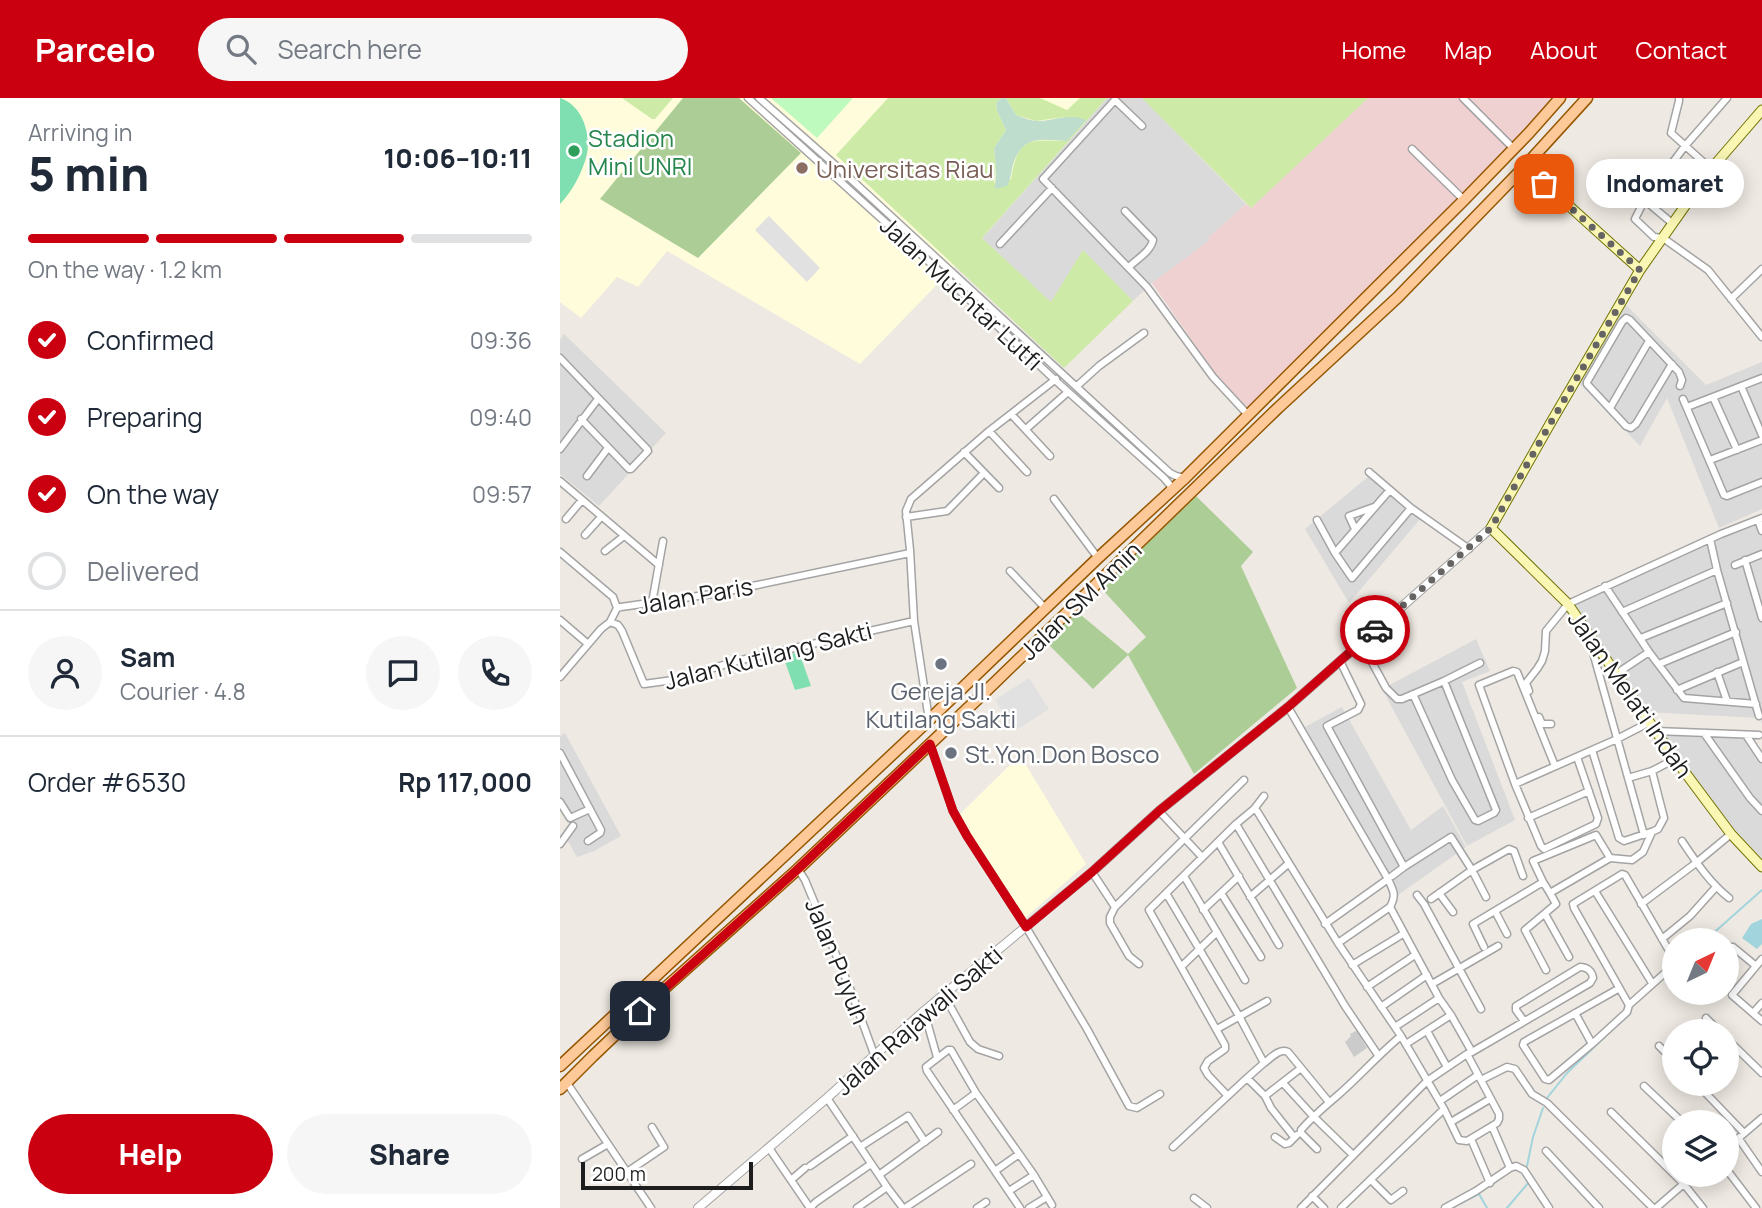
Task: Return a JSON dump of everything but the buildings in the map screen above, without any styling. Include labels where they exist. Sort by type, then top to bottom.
[{"type":"main road","name":"Jalan SM Amin","points":[[560,1066],[1185,478],[1464,200],[1560,98]]},
{"type":"main road","name":"Jalan SM Amin","points":[[564,1086],[656,996],[798,869],[1278,408],[1398,297],[1587,98]]},
{"type":"main road","name":"Jalan Rajawali Sakti","points":[[1491,528],[1640,270],[1730,144],[1762,110]]},
{"type":"main road","points":[[1525,166],[1640,270]]},
{"type":"main road","name":"Jalan Melati Indah","points":[[1491,528],[1568,604],[1675,759],[1731,834],[1762,867]]},
{"type":"main road","points":[[1110,547],[1122,558]]},
{"type":"main road","points":[[579,1049],[593,1056]]},
{"type":"street","name":"Jalan Muchtar Lutfi","points":[[748,98],[1164,478],[1171,491]]},
{"type":"street","name":"Jalan Muchtar Lutfi","points":[[759,98],[1170,472],[1185,478]]},
{"type":"street","points":[[1463,98],[1514,149]]},
{"type":"street","points":[[1679,98],[1671,133],[1711,169]]},
{"type":"street","points":[[1727,98],[1685,146],[1644,201],[1635,221],[1654,237],[1663,238],[1699,263],[1762,336]]},
{"type":"street","points":[[1142,126],[1115,100],[1043,179],[1147,287],[1213,377],[1249,416]]},
{"type":"street","points":[[1412,149],[1464,200]]},
{"type":"street","points":[[1000,244],[1052,188]]},
{"type":"street","points":[[1630,188],[1672,223]]},
{"type":"street","points":[[1125,211],[1153,240],[1149,248],[1129,267]]},
{"type":"street","points":[[1731,299],[1762,270]]},
{"type":"street","points":[[1672,365],[1631,428],[1626,426],[1587,382],[1626,318],[1630,320],[1672,365],[1681,376],[1680,386]]},
{"type":"street","points":[[1077,386],[1144,333]]},
{"type":"street","points":[[1610,408],[1649,341]]},
{"type":"street","points":[[1593,349],[1603,355]]},
{"type":"street","points":[[560,358],[648,451],[630,469],[581,419]]},
{"type":"street","points":[[929,720],[914,621],[907,505],[964,452],[1063,373]]},
{"type":"street","points":[[1687,407],[1762,378]]},
{"type":"street","points":[[1710,460],[1762,437],[1741,386]]},
{"type":"street","points":[[1026,429],[1068,392]]},
{"type":"street","points":[[1713,397],[1737,450]]},
{"type":"street","points":[[560,449],[598,399]]},
{"type":"street","points":[[1684,399],[1726,496],[1762,482]]},
{"type":"street","points":[[1012,414],[1050,456]]},
{"type":"street","points":[[989,431],[1027,472]]},
{"type":"street","points":[[560,434],[567,439]]},
{"type":"street","points":[[587,476],[608,448]]},
{"type":"street","points":[[964,452],[999,488]]},
{"type":"street","points":[[1369,472],[1411,508],[1469,549]]},
{"type":"street","points":[[906,517],[947,511],[984,473]]},
{"type":"street","points":[[560,481],[659,565]]},
{"type":"street","points":[[1335,553],[1389,491]]},
{"type":"street","points":[[1054,499],[1097,558]]},
{"type":"street","points":[[566,519],[582,500]]},
{"type":"street","points":[[1355,529],[1349,516],[1376,506]]},
{"type":"street","points":[[1317,520],[1352,578],[1411,508]]},
{"type":"street","points":[[585,535],[601,517]]},
{"type":"street","points":[[1550,724],[1541,722],[1527,683],[1542,661],[1546,631],[1568,604],[1760,519],[1762,531]]},
{"type":"street","name":"Jalan Rajawali Sakti","points":[[698,1208],[827,1098],[874,1054],[1092,872],[1159,811],[1288,707],[1491,528]]},
{"type":"street","points":[[605,551],[624,536]]},
{"type":"street","points":[[1710,539],[1759,716]]},
{"type":"street","points":[[652,603],[663,541]]},
{"type":"street","points":[[560,552],[613,597],[617,608]]},
{"type":"street","name":"Jalan Paris","points":[[610,621],[617,608],[719,593],[910,553]]},
{"type":"street","points":[[1735,565],[1762,554]]},
{"type":"street","points":[[1745,560],[1762,618]]},
{"type":"street","points":[[1622,612],[1717,570]]},
{"type":"street","points":[[1010,571],[1045,608]]},
{"type":"street","points":[[1605,586],[1684,698],[1756,704]]},
{"type":"street","points":[[1753,589],[1762,586]]},
{"type":"street","points":[[1641,638],[1727,603]]},
{"type":"street","points":[[560,620],[588,644]]},
{"type":"street","points":[[560,677],[610,621]]},
{"type":"street","name":"Jalan Kutilang Sakti","points":[[610,621],[622,631],[644,684],[652,684],[737,661],[914,621]]},
{"type":"street","points":[[1659,664],[1736,632]]},
{"type":"street","points":[[1588,635],[1644,835]]},
{"type":"street","points":[[1361,642],[1391,695],[1397,699],[1444,681],[1480,663]]},
{"type":"street","points":[[1616,674],[1649,652]]},
{"type":"street","points":[[1340,661],[1361,704],[1358,709],[1326,726],[1404,867]]},
{"type":"street","points":[[1677,690],[1743,662]]},
{"type":"street","points":[[1470,668],[1474,676]]},
{"type":"street","points":[[1555,766],[1517,672],[1513,671],[1479,685],[1528,818],[1544,849],[1595,824],[1598,818],[1577,757]]},
{"type":"street","points":[[1717,672],[1727,701]]},
{"type":"street","points":[[1413,694],[1452,780],[1478,821],[1496,810],[1444,681]]},
{"type":"street","points":[[1288,707],[1390,877],[1394,892],[1390,907],[1338,943]]},
{"type":"street","points":[[1515,784],[1650,722]]},
{"type":"street","points":[[1656,731],[1759,735]]},
{"type":"street","points":[[1704,733],[1750,799],[1762,811]]},
{"type":"street","points":[[1746,735],[1762,759]]},
{"type":"street","points":[[930,744],[953,811],[1087,1028],[1129,1106],[1137,1108],[1160,1094]]},
{"type":"street","points":[[1592,750],[1619,838],[1624,841],[1652,832],[1664,818],[1652,771]]},
{"type":"street","points":[[560,753],[601,830],[588,841]]},
{"type":"street","points":[[1628,778],[1652,771],[1675,759]]},
{"type":"street","points":[[1139,964],[1129,956],[1110,923],[1115,906],[1244,780]]},
{"type":"street","points":[[1528,818],[1589,791]]},
{"type":"street","points":[[1227,1096],[1204,1068],[1226,1048],[1181,967],[1146,912],[1265,796]]},
{"type":"street","points":[[560,802],[570,818],[590,809]]},
{"type":"street","points":[[1254,809],[1325,924],[1406,1044],[1462,1142],[1497,1123],[1499,1114],[1451,1015],[1390,907]]},
{"type":"street","points":[[1159,811],[1202,857]]},
{"type":"street","points":[[1236,824],[1345,1006],[1378,1055]]},
{"type":"street","points":[[560,844],[573,826]]},
{"type":"street","points":[[1550,893],[1609,858],[1632,860],[1643,852],[1652,832]]},
{"type":"street","points":[[1642,904],[1731,834]]},
{"type":"street","points":[[1546,970],[1525,930],[1556,904],[1533,861],[1596,835],[1609,858]]},
{"type":"street","points":[[1325,924],[1451,837],[1486,898]]},
{"type":"street","points":[[1682,841],[1696,863],[1729,898]]},
{"type":"street","points":[[1218,842],[1279,945]]},
{"type":"street","points":[[1430,899],[1509,849],[1514,852],[1523,876]]},
{"type":"street","points":[[1250,897],[1288,864]]},
{"type":"street","name":"Jalan Puyuh","points":[[798,869],[851,990],[874,1054]]},
{"type":"street","points":[[1092,872],[1115,906]]},
{"type":"street","points":[[1629,1005],[1573,904],[1624,874],[1662,939]]},
{"type":"street","points":[[1184,876],[1245,980]]},
{"type":"street","points":[[1203,909],[1239,876]]},
{"type":"street","points":[[1484,947],[1473,924],[1543,882]]},
{"type":"street","points":[[1675,928],[1716,887]]},
{"type":"street","points":[[1595,891],[1652,983]]},
{"type":"street","points":[[1166,893],[1264,1063]]},
{"type":"street","points":[[1221,893],[1261,957]]},
{"type":"street","points":[[1439,893],[1453,912]]},
{"type":"street","points":[[1417,895],[1481,1009]]},
{"type":"street","points":[[1495,911],[1507,934]]},
{"type":"street","points":[[1545,915],[1569,957]]},
{"type":"street","points":[[1181,967],[1217,932]]},
{"type":"street","points":[[1352,965],[1403,934]]},
{"type":"street","points":[[1432,984],[1498,946]]},
{"type":"street","points":[[1740,953],[1756,966]]},
{"type":"street","points":[[1367,987],[1415,955]]},
{"type":"street","points":[[1762,959],[1732,995],[1762,1021]]},
{"type":"street","points":[[1301,1208],[1427,1081],[1469,1053],[1590,984],[1593,978],[1589,969],[1580,967],[1516,1006],[1524,1021]]},
{"type":"street","points":[[1618,989],[1525,1041],[1523,1044],[1544,1078],[1547,1080],[1592,1044],[1662,974]]},
{"type":"street","points":[[1381,1007],[1427,975]]},
{"type":"street","points":[[944,995],[970,1042],[978,1049],[999,1056]]},
{"type":"street","points":[[1395,1027],[1439,998]]},
{"type":"street","points":[[1217,1029],[1266,1001]]},
{"type":"street","points":[[1753,1013],[1762,1003]]},
{"type":"street","points":[[925,1011],[937,1057]]},
{"type":"street","points":[[1575,1013],[1592,1044]]},
{"type":"street","points":[[1406,1044],[1451,1015]]},
{"type":"street","points":[[1427,1031],[1447,1067]]},
{"type":"street","points":[[1275,1137],[1285,1144],[1289,1143],[1313,1116],[1401,1036]]},
{"type":"street","points":[[1659,1046],[1662,1049]]},
{"type":"street","points":[[1020,1208],[926,1069],[937,1057],[951,1050],[976,1093],[1052,1205]]},
{"type":"street","points":[[1174,1147],[1247,1078],[1282,1050],[1288,1052],[1329,1102]]},
{"type":"street","points":[[1739,1051],[1762,1073]]},
{"type":"street","points":[[1440,1101],[1480,1078],[1507,1067],[1515,1069],[1532,1094],[1547,1103],[1657,1207],[1679,1187]]},
{"type":"street","points":[[1265,1096],[1301,1068]]},
{"type":"street","points":[[1247,1078],[1265,1096],[1294,1137]]},
{"type":"street","points":[[1283,1083],[1353,1156]]},
{"type":"street","points":[[564,1086],[608,1144],[651,1208]]},
{"type":"street","points":[[1644,1086],[1669,1110]]},
{"type":"street","points":[[953,1111],[976,1093]]},
{"type":"street","points":[[1707,1096],[1742,1136],[1762,1172]]},
{"type":"street","points":[[827,1098],[904,1208],[971,1164]]},
{"type":"street","points":[[1451,1122],[1490,1099]]},
{"type":"street","points":[[1341,1208],[1444,1109]]},
{"type":"street","points":[[1611,1112],[1662,1162]]},
{"type":"street","points":[[860,1147],[906,1113],[925,1142]]},
{"type":"street","points":[[1739,1138],[1762,1118]]},
{"type":"street","points":[[1492,1126],[1510,1168]]},
{"type":"street","points":[[627,1172],[664,1147],[652,1127]]},
{"type":"street","points":[[1300,1131],[1317,1149]]},
{"type":"street","points":[[879,1175],[938,1132]]},
{"type":"street","points":[[791,1180],[853,1136]]},
{"type":"street","points":[[1471,1139],[1490,1182]]},
{"type":"street","points":[[582,1159],[608,1144]]},
{"type":"street","points":[[769,1148],[810,1208],[871,1164]]},
{"type":"street","points":[[1546,1151],[1599,1208]]},
{"type":"street","points":[[995,1171],[1019,1154]]},
{"type":"street","points":[[1445,1208],[1516,1166],[1524,1170],[1549,1208]]},
{"type":"street","points":[[1009,1191],[1034,1175]]},
{"type":"street","points":[[1371,1180],[1391,1200],[1403,1191]]},
{"type":"street","points":[[1739,1186],[1756,1208]]},
{"type":"street","points":[[857,1208],[887,1187]]},
{"type":"street","points":[[1686,1187],[1703,1208]]},
{"type":"street","points":[[1029,1208],[1047,1196]]},
{"type":"street","points":[[1312,1196],[1324,1208]]},
{"type":"street","points":[[1194,1198],[1207,1208]]},
{"type":"street","points":[[977,1208],[986,1202]]},
{"type":"shaded area","name":"Universitas Riau","points":[[560,98],[1107,98],[982,238],[860,364],[667,251],[638,287],[617,277],[581,318],[560,302]]},
{"type":"shaded area","points":[[1107,98],[1142,98],[1246,204],[1208,238],[1210,240],[1152,283],[1133,301],[1083,250],[1051,303],[982,238]]},
{"type":"shaded area","points":[[1368,98],[1555,98],[1527,131],[1374,285],[1246,409],[1220,380],[1152,283],[1210,240],[1208,238],[1246,204],[1251,208]]},
{"type":"shaded area","points":[[769,216],[820,268],[807,282],[755,230]]},
{"type":"shaded area","points":[[1625,304],[1706,385],[1762,362],[1762,509],[1719,528],[1667,398],[1640,446],[1579,383]]},
{"type":"shaded area","points":[[564,334],[666,433],[599,506],[560,474],[560,340]]},
{"type":"shaded area","points":[[1369,476],[1421,518],[1349,603],[1305,529]]},
{"type":"shaded area","points":[[1762,516],[1762,724],[1760,718],[1646,712],[1568,600],[1707,536]]},
{"type":"shaded area","points":[[1476,639],[1490,671],[1462,682],[1515,820],[1467,846],[1382,689]]},
{"type":"shaded area","points":[[1029,678],[1049,709],[1015,731],[995,700]]},
{"type":"shaded area","points":[[1342,707],[1411,830],[1443,806],[1466,847],[1398,895],[1305,727]]},
{"type":"shaded area","points":[[1661,731],[1746,736],[1762,761],[1762,858],[1718,812]]},
{"type":"shaded area","points":[[565,733],[621,836],[577,857],[565,836],[576,826],[560,800],[560,736]]},
{"type":"shaded area","points":[[1020,755],[1086,864],[1023,920],[959,815]]},
{"type":"shaded area","points":[[1358,1030],[1367,1048],[1354,1057],[1345,1042],[1350,1034]]},
{"type":"green space","name":"Stadion Mini UNRI","points":[[560,98],[579,113],[586,129],[588,146],[580,174],[560,204]]},
{"type":"green space","points":[[622,98],[673,98],[655,119],[652,119]]},
{"type":"green space","points":[[683,98],[739,98],[801,153],[698,258],[600,199]]},
{"type":"green space","points":[[771,98],[853,98],[817,138]]},
{"type":"green space","points":[[888,98],[1001,98],[996,103],[997,111],[1006,130],[994,148],[994,183],[1011,179],[1017,155],[1027,144],[1043,140],[1067,141],[1064,117],[1036,121],[1016,115],[1006,98],[1040,98],[1067,110],[1080,98],[1107,98],[982,238],[1051,302],[1083,250],[1133,301],[1064,368],[836,155]]},
{"type":"green space","points":[[1001,98],[1006,98],[1016,115],[1031,120],[1069,117],[1086,120],[1067,141],[1030,142],[1019,151],[1007,186],[995,189],[994,148],[1006,130],[997,111],[996,103]]},
{"type":"green space","points":[[1142,98],[1368,98],[1251,208]]},
{"type":"green space","points":[[1195,495],[1253,552],[1241,566],[1297,688],[1194,774],[1128,655],[1093,689],[1046,642],[1076,611],[1128,654],[1146,637],[1100,587]]},
{"type":"green space","points":[[799,652],[811,686],[795,690],[783,656]]},
{"type":"water","points":[[1762,919],[1762,944],[1757,949],[1742,938],[1751,924]]},
{"type":"waterway","points":[[1719,928],[1762,890]]},
{"type":"waterway","points":[[1643,996],[1655,986]]},
{"type":"waterway","points":[[1547,1098],[1567,1073],[1614,1028]]},
{"type":"waterway","points":[[1527,1166],[1543,1108]]},
{"type":"waterway","points":[[1507,1208],[1529,1182]]},
{"type":"waterway","points":[[1461,1203],[1479,1194],[1487,1208]]},
{"type":"way so far","points":[[1375,630],[1491,528],[1640,270],[1544,184]]},
{"type":"place","name":"Stadion Mini UNRI","points":[[574,151]]},
{"type":"place","name":"Universitas Riau","points":[[802,168]]},
{"type":"place","name":"Indomaret","points":[[1544,184]]},
{"type":"place","name":"Gereja Jl. Kutilang Sakti","points":[[941,664]]},
{"type":"place","name":"St.Yon.Don Bosco","points":[[951,753]]},
{"type":"route","points":[[640,1011],[798,869],[930,744],[953,811],[1026,927],[1159,811],[1288,707],[1375,630]]}]
